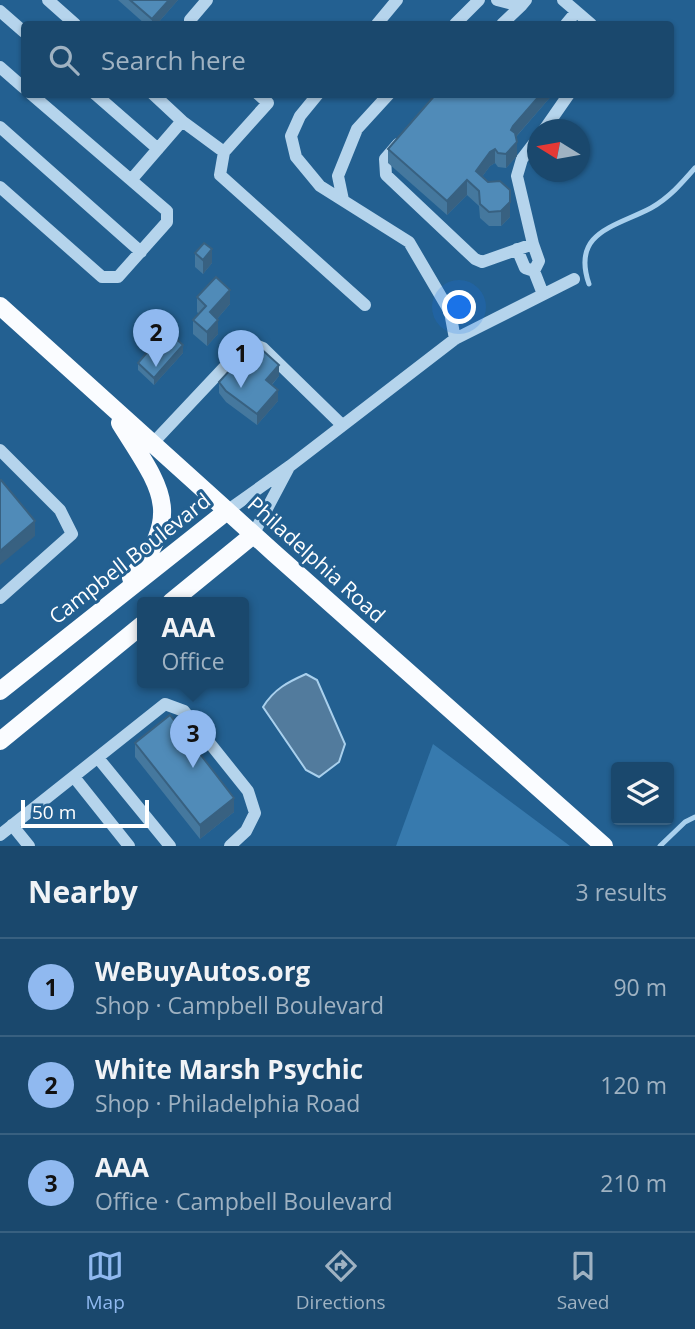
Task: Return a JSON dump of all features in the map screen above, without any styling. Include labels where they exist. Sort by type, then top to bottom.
[{"type":"main road","name":"Philadelphia Road","points":[[0,306],[604,846]]},
{"type":"main road","points":[[109,405],[146,466],[160,493],[162,507],[159,538],[152,552],[110,605]]},
{"type":"main road","name":"Campbell Boulevard","points":[[0,691],[227,511]]},
{"type":"main road","name":"Campbell Boulevard","points":[[177,597],[253,535]]},
{"type":"main road","points":[[0,741],[137,629]]},
{"type":"street","points":[[48,0],[72,21]]},
{"type":"street","points":[[190,21],[207,0]]},
{"type":"street","points":[[380,21],[397,0]]},
{"type":"street","points":[[458,21],[478,0]]},
{"type":"street","points":[[497,0],[523,3]]},
{"type":"street","points":[[563,0],[586,21]]},
{"type":"street","points":[[505,21],[523,3]]},
{"type":"street","points":[[0,11],[21,29]]},
{"type":"street","points":[[568,21],[576,12]]},
{"type":"street","points":[[0,67],[21,86]]},
{"type":"street","points":[[0,187],[102,277],[118,277],[167,222],[167,211],[37,98]]},
{"type":"street","points":[[100,98],[158,149]]},
{"type":"street","points":[[157,98],[182,121],[224,152]]},
{"type":"street","points":[[262,98],[268,103],[224,152],[220,175],[365,305]]},
{"type":"street","points":[[315,98],[300,116],[291,136],[296,157],[320,186],[409,242],[450,312],[455,339]]},
{"type":"street","points":[[342,200],[338,176],[356,129],[385,98]]},
{"type":"street","points":[[552,119],[566,98]]},
{"type":"street","points":[[131,180],[182,121]]},
{"type":"street","points":[[0,127],[141,252]]},
{"type":"street","points":[[409,131],[385,159],[386,175],[475,259],[482,262],[533,244]]},
{"type":"street","points":[[527,152],[517,176],[539,261],[534,271],[543,294]]},
{"type":"street","points":[[517,249],[525,268],[534,271]]},
{"type":"street","name":"Campbell Boulevard","points":[[227,511],[455,339],[574,279]]},
{"type":"street","points":[[152,444],[248,342],[263,348],[342,425]]},
{"type":"street","points":[[0,450],[60,510],[72,534],[0,598]]},
{"type":"street","points":[[0,470],[11,461]]},
{"type":"street","name":"Campbell Boulevard","points":[[253,535],[290,466]]},
{"type":"street","points":[[0,835],[165,704],[184,711],[248,791],[255,813],[246,831],[230,846]]},
{"type":"street","points":[[98,758],[170,846]]},
{"type":"street","points":[[74,777],[126,844]]},
{"type":"street","points":[[12,825],[29,846]]},
{"type":"shaded area","points":[[306,674],[317,680],[345,744],[339,762],[319,777],[306,770],[263,707],[282,687]]},
{"type":"shaded area","points":[[433,744],[570,846],[396,846]]},
{"type":"building","points":[[130,0],[169,0],[152,19]]},
{"type":"building","points":[[433,98],[538,98],[511,130],[515,133],[517,142],[506,154],[498,153],[495,149],[490,152],[476,171],[488,182],[500,181],[510,190],[510,202],[501,211],[489,212],[480,204],[479,191],[467,180],[447,201],[388,149]]},
{"type":"building","points":[[204,243],[212,249],[203,260],[195,253]]},
{"type":"building","points":[[216,277],[230,290],[210,312],[218,320],[207,332],[193,320],[206,306],[197,297]]},
{"type":"building","points":[[166,330],[174,334],[183,345],[154,378],[138,363]]},
{"type":"building","points":[[259,347],[279,365],[266,380],[278,390],[257,414],[226,391],[219,382],[240,359],[245,363]]},
{"type":"building","points":[[0,481],[35,521],[0,551]]},
{"type":"building","points":[[170,715],[234,798],[200,825],[135,743]]},
{"type":"waterway","points":[[589,284],[585,267],[586,253],[591,242],[611,227],[658,204],[695,168]]},
{"type":"waterway","points":[[660,846],[685,822],[695,817]]},
{"type":"place","name":"White Marsh Psychic","points":[[156,367]]},
{"type":"place","name":"WeBuyAutos.org","points":[[241,388]]},
{"type":"place","name":"AAA","points":[[193,768]]}]
